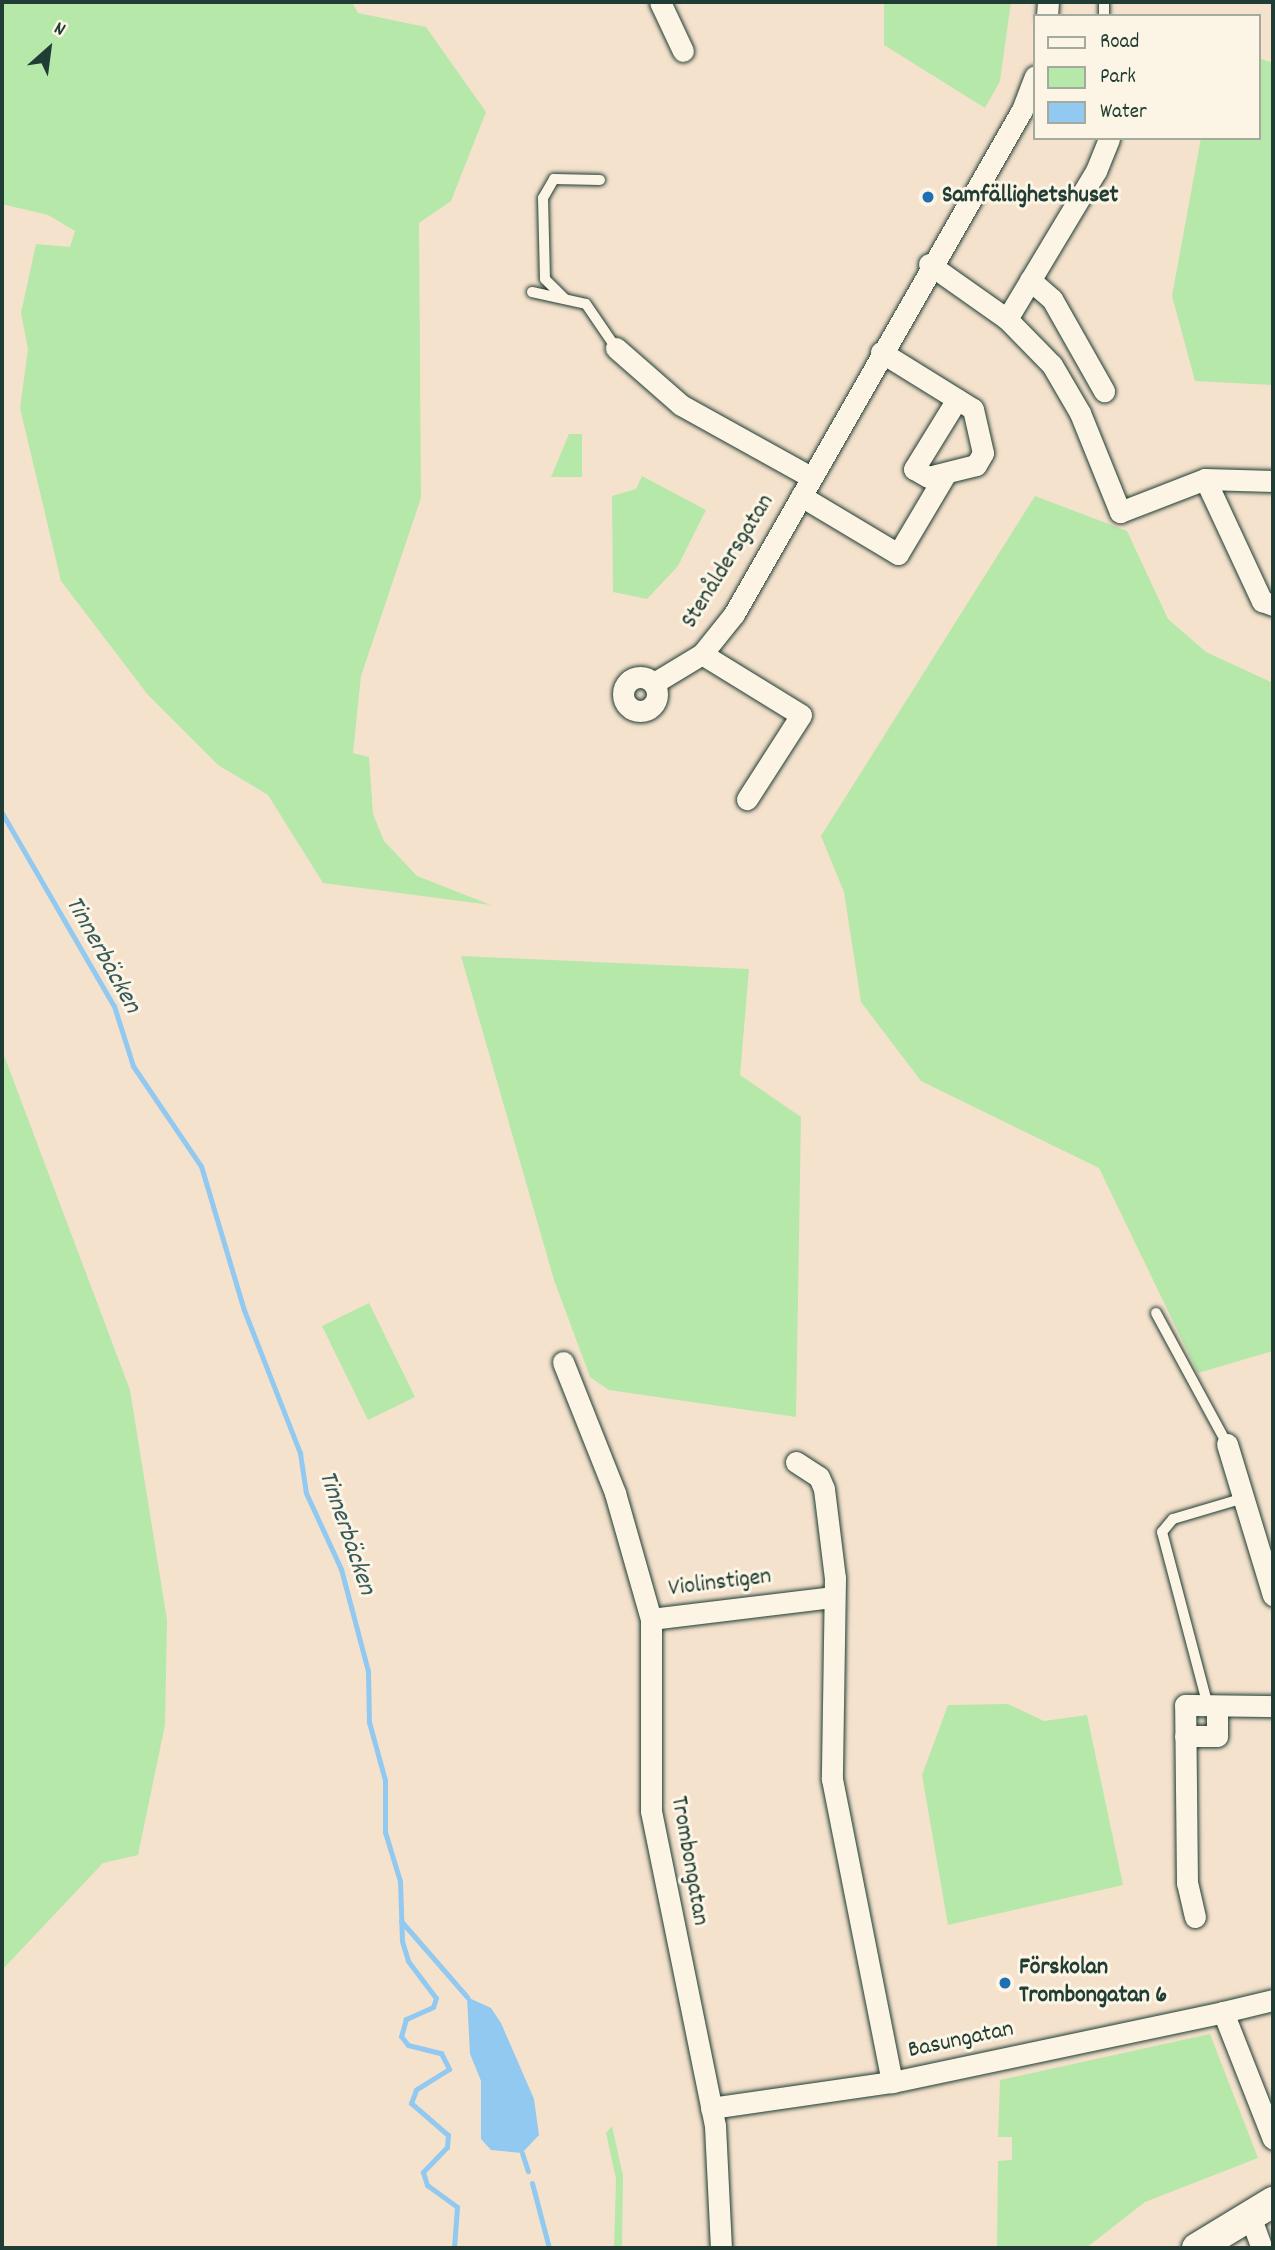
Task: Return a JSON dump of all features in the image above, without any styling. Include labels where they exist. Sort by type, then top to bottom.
[{"type":"street","points":[[660,2],[683,51]]},
{"type":"street","name":"Stenåldersgatan","points":[[654,683],[702,654],[734,614],[929,264],[1018,118],[1034,78]]},
{"type":"street","points":[[1007,318],[1108,140]]},
{"type":"street","points":[[929,264],[1007,318],[1062,380],[1120,512],[1205,479],[1273,481]]},
{"type":"street","points":[[1030,280],[1052,299],[1104,391]]},
{"type":"street","points":[[616,348],[681,405],[811,477]]},
{"type":"street","points":[[881,352],[974,409],[983,453],[976,465],[928,477],[914,469],[957,399]]},
{"type":"street","name":"Stenåldersgatan","points":[[801,496],[898,554],[946,473]]},
{"type":"street","points":[[1205,479],[1262,601],[1273,604]]},
{"type":"street","name":"Stenåldersgatan","points":[[702,654],[801,715],[747,799]]},
{"type":"street","name":"Violinstigen","points":[[563,1362],[615,1493],[650,1619],[834,1597]]},
{"type":"street","points":[[1227,1444],[1273,1595]]},
{"type":"street","points":[[796,1462],[819,1477],[824,1489],[834,1597],[832,1779],[892,2082]]},
{"type":"street","name":"Trombongatan","points":[[650,1619],[651,1811],[711,2108]]},
{"type":"street","points":[[1195,1917],[1186,1882],[1185,1705],[1273,1706]]},
{"type":"street","points":[[1185,1736],[1217,1736],[1213,1706]]},
{"type":"street","name":"Basungatan","points":[[711,2108],[892,2082],[1273,2000]]},
{"type":"street","points":[[1223,2012],[1273,2139]]},
{"type":"street","points":[[711,2108],[720,2162],[720,2248]]},
{"type":"street","points":[[1197,2248],[1261,2208]]},
{"type":"street","points":[[1261,2208],[1262,2248]]},
{"type":"lane","points":[[565,299],[545,279],[543,198],[554,179],[600,180]]},
{"type":"lane","points":[[532,292],[586,304],[616,348]]},
{"type":"lane","points":[[1156,1313],[1227,1444]]},
{"type":"lane","points":[[1213,1706],[1162,1532],[1173,1519],[1244,1498]]},
{"type":"green space","points":[[2,2],[352,2],[358,13],[426,27],[486,112],[451,201],[419,223],[421,498],[361,676],[353,753],[369,757],[373,814],[384,841],[417,876],[491,905],[323,883],[268,795],[218,765],[148,695],[61,581],[20,408],[28,349],[21,313],[36,244],[70,247],[75,231],[48,215],[2,204]]},
{"type":"green space","points":[[884,2],[1011,2],[1000,81],[985,108],[884,45]]},
{"type":"green space","points":[[1261,59],[1273,63],[1273,385],[1195,381],[1172,296],[1201,140],[1261,140]]},
{"type":"green space","points":[[569,434],[582,434],[582,477],[551,477]]},
{"type":"green space","points":[[642,476],[706,510],[678,566],[647,599],[613,592],[612,496],[636,489]]},
{"type":"green space","points":[[1035,496],[1127,531],[1168,619],[1206,652],[1273,683],[1273,1351],[1198,1373],[1099,1168],[921,1081],[861,1002],[844,892],[821,836]]},
{"type":"green space","points":[[461,956],[749,969],[740,1075],[801,1117],[796,1417],[609,1390],[590,1377],[554,1280]]},
{"type":"green space","points":[[2,1050],[130,1390],[167,1620],[165,1725],[138,1855],[103,1863],[2,1970]]},
{"type":"green space","points":[[369,1303],[415,1397],[368,1420],[322,1326]]},
{"type":"green space","points":[[1008,1704],[1044,1721],[1087,1715],[1123,1885],[948,1925],[922,1775],[948,1705]]},
{"type":"green space","points":[[1210,2034],[1258,2158],[1145,2202],[1086,2248],[997,2248],[998,2161],[1012,2160],[1012,2137],[998,2137],[1000,2080]]},
{"type":"green space","points":[[612,2126],[623,2176],[622,2248],[614,2248],[616,2179],[606,2133]]},
{"type":"water","points":[[467,1997],[491,2008],[501,2023],[534,2099],[539,2135],[522,2153],[491,2150],[481,2139],[481,2081],[470,2054]]},
{"type":"waterway","name":"Tinnerbäcken","points":[[2,813],[114,1006],[133,1066],[201,1166],[244,1310],[300,1453],[306,1493],[341,1569],[368,1671],[369,1722],[385,1780],[385,1832],[400,1881],[402,1941],[408,1961],[436,1998],[433,2007],[406,2019],[401,2036],[408,2045],[441,2053],[449,2069],[416,2090],[411,2103],[448,2135],[447,2147],[423,2172],[427,2185],[457,2207],[454,2248]]},
{"type":"waterway","points":[[401,1921],[467,1997]]},
{"type":"waterway","points":[[522,2153],[528,2171]]},
{"type":"waterway","points":[[532,2183],[549,2248]]},
{"type":"place","name":"Samfällighetshuset","points":[[928,197]]},
{"type":"place","name":"Förskolan Trombongatan 6","points":[[1005,1983]]}]
